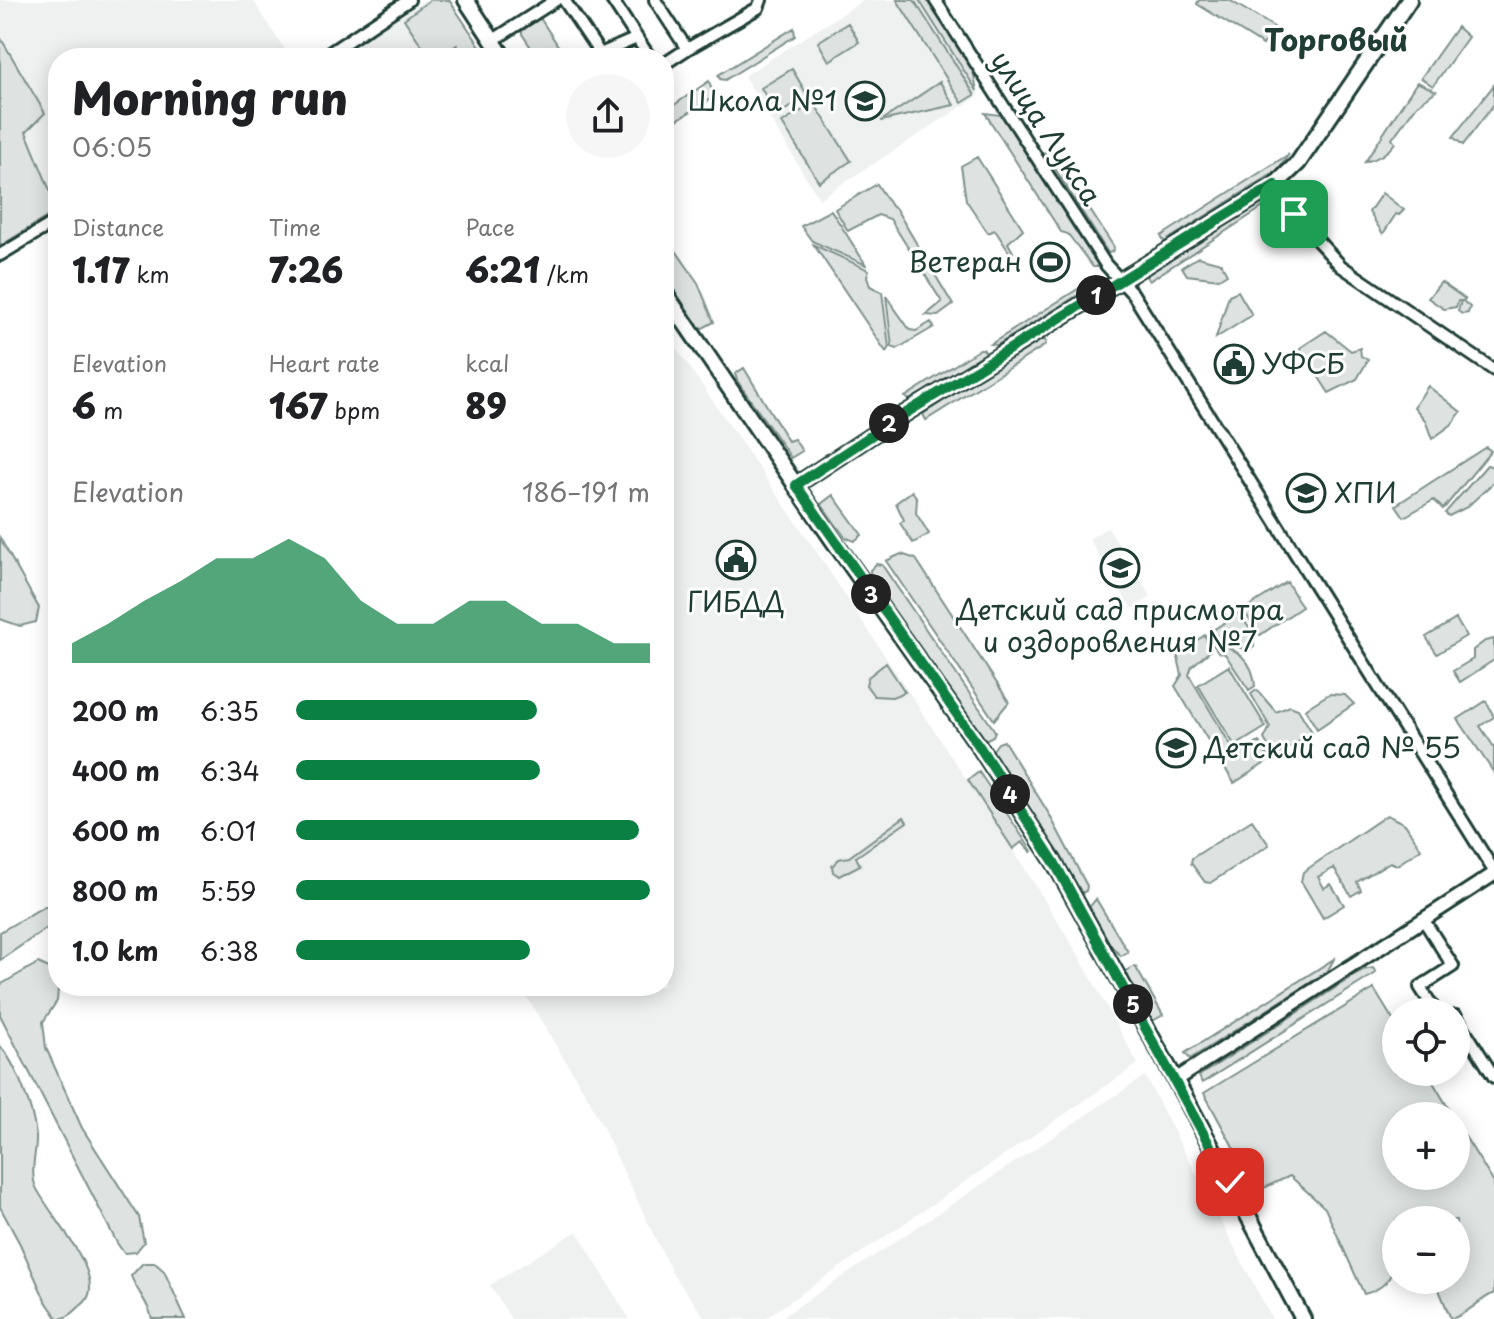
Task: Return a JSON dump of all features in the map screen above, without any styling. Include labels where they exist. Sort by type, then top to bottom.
[{"type":"main road","points":[[466,0],[497,48]]},
{"type":"main road","points":[[796,485],[898,418],[1275,185],[1298,163],[1409,0]]},
{"type":"main road","points":[[674,307],[979,746],[1054,862],[1303,1319]]},
{"type":"street","points":[[337,48],[409,0]]},
{"type":"street","points":[[492,41],[556,0]]},
{"type":"street","points":[[564,0],[596,48]]},
{"type":"street","points":[[612,0],[644,48]]},
{"type":"street","points":[[655,0],[687,49]]},
{"type":"street","points":[[674,57],[758,8],[761,0]]},
{"type":"street","name":"улица Лукса","points":[[935,0],[1106,265],[1133,294],[1494,872]]},
{"type":"street","points":[[617,48],[637,38]]},
{"type":"street","points":[[1275,185],[1294,214],[1341,266],[1494,370]]},
{"type":"street","points":[[0,255],[48,226]]},
{"type":"street","points":[[1175,1080],[1494,872]]},
{"type":"street","points":[[1423,919],[1453,966],[1420,987],[1427,998]]},
{"type":"street","points":[[1470,1038],[1494,1077]]},
{"type":"shaded area","points":[[0,0],[253,0],[284,48],[48,48],[48,186],[26,132],[44,113],[0,37]]},
{"type":"shaded area","points":[[425,0],[438,0],[470,48],[348,48]]},
{"type":"shaded area","points":[[430,0],[449,0],[481,48],[459,48],[457,45],[453,48],[423,48],[404,19]]},
{"type":"shaded area","name":"Школа №1","points":[[864,0],[919,0],[980,95],[819,199],[744,76]]},
{"type":"shaded area","points":[[897,0],[914,0],[975,95],[962,103]]},
{"type":"shaded area","points":[[919,0],[927,0],[973,70],[977,91]]},
{"type":"shaded area","points":[[1199,0],[1229,0],[1274,27],[1263,45],[1197,4]]},
{"type":"shaded area","points":[[540,18],[560,48],[531,48],[522,31]]},
{"type":"shaded area","points":[[848,23],[859,42],[829,61],[818,42]]},
{"type":"shaded area","points":[[1457,27],[1468,37],[1433,86],[1421,78]]},
{"type":"shaded area","points":[[794,28],[795,36],[725,80],[720,79],[718,75]]},
{"type":"shaded area","points":[[0,37],[45,113],[26,132],[48,186],[48,216],[0,246]]},
{"type":"shaded area","points":[[792,69],[808,96],[777,115],[761,88]]},
{"type":"shaded area","points":[[709,81],[714,97],[674,122],[674,105]]},
{"type":"shaded area","points":[[940,82],[954,105],[881,121]]},
{"type":"shaded area","points":[[1417,82],[1436,91],[1417,105],[1392,139],[1395,143],[1389,150],[1365,162]]},
{"type":"shaded area","points":[[1494,85],[1494,104],[1463,145],[1453,137]]},
{"type":"shaded area","points":[[814,103],[851,161],[819,182],[782,123]]},
{"type":"shaded area","points":[[1005,112],[1099,262],[1097,267],[1093,267],[1068,234],[1061,232],[985,113],[1000,115]]},
{"type":"shaded area","points":[[1050,148],[1114,247],[1112,252],[1108,253],[1045,153]]},
{"type":"shaded area","points":[[1289,154],[1277,171],[1164,242],[1161,236]]},
{"type":"shaded area","points":[[977,157],[1023,229],[1008,243],[1013,252],[1011,255],[995,230],[988,233],[966,200],[961,166]]},
{"type":"shaded area","points":[[877,184],[896,209],[953,305],[938,316],[926,315],[942,302],[890,219],[878,215],[848,231],[835,209]]},
{"type":"shaded area","points":[[1382,193],[1404,210],[1396,214],[1383,234],[1369,212]]},
{"type":"shaded area","points":[[1271,195],[1274,200],[1149,281],[1146,276]]},
{"type":"shaded area","points":[[831,210],[866,265],[812,241],[801,226]]},
{"type":"shaded area","points":[[814,245],[869,270],[870,286],[882,292],[889,347],[886,352]]},
{"type":"shaded area","points":[[674,248],[698,283],[714,322],[699,327],[674,290]]},
{"type":"shaded area","points":[[1198,257],[1221,263],[1227,274],[1219,279],[1187,275],[1182,267]]},
{"type":"shaded area","points":[[1097,281],[997,345],[991,344],[1089,282]]},
{"type":"shaded area","points":[[1441,282],[1465,299],[1463,301],[1470,307],[1468,313],[1458,311],[1461,301],[1456,307],[1444,309],[1428,298]]},
{"type":"shaded area","points":[[1238,291],[1252,315],[1216,338],[1229,295]]},
{"type":"shaded area","points":[[886,296],[910,330],[916,331],[931,322],[934,327],[897,349],[892,347]]},
{"type":"shaded area","points":[[1326,331],[1351,351],[1360,348],[1361,356],[1368,360],[1357,379],[1329,393],[1316,373],[1312,372],[1312,366],[1300,348]]},
{"type":"shaded area","points":[[1040,339],[1046,342],[1044,346],[926,420],[923,414]]},
{"type":"shaded area","points":[[674,345],[820,557],[1020,861],[1078,954],[1138,1064],[764,1319],[706,1319],[672,1273],[590,1101],[526,996],[674,996]]},
{"type":"shaded area","points":[[980,349],[986,353],[984,356],[910,400],[905,397]]},
{"type":"shaded area","points":[[744,368],[788,441],[794,439],[802,451],[791,458],[738,382],[735,374]]},
{"type":"shaded area","points":[[1428,386],[1461,412],[1451,425],[1432,439],[1425,420],[1414,407]]},
{"type":"shaded area","points":[[1486,447],[1491,451],[1443,509],[1434,500],[1404,517],[1396,505]]},
{"type":"shaded area","points":[[1487,465],[1494,467],[1494,482],[1467,507],[1449,516],[1445,513]]},
{"type":"shaded area","points":[[912,491],[917,498],[916,513],[929,534],[913,543],[900,523],[904,520],[896,503]]},
{"type":"shaded area","points":[[833,495],[862,535],[854,541],[845,537],[821,504]]},
{"type":"shaded area","name":"Детский сад присмотра и оздоровления №7","points":[[1108,527],[1151,597],[1132,609],[1089,539]]},
{"type":"shaded area","points":[[0,538],[39,608],[36,622],[20,626],[0,619]]},
{"type":"shaded area","points":[[901,554],[916,559],[1009,702],[994,720],[886,561]]},
{"type":"shaded area","points":[[876,564],[882,565],[995,731],[993,736],[980,738],[871,578],[870,570]]},
{"type":"shaded area","points":[[1287,582],[1302,607],[1260,635],[1243,610]]},
{"type":"shaded area","points":[[1239,613],[1254,635],[1254,647],[1247,651],[1210,632]]},
{"type":"shaded area","points":[[1456,619],[1466,636],[1437,654],[1426,637]]},
{"type":"shaded area","points":[[1205,635],[1210,651],[1192,666],[1189,675],[1233,749],[1243,751],[1259,742],[1270,760],[1234,783],[1175,686],[1182,675],[1177,653]]},
{"type":"shaded area","points":[[1209,638],[1234,650],[1246,661],[1255,686],[1249,690],[1225,654],[1218,652]]},
{"type":"shaded area","points":[[1494,639],[1494,660],[1460,682],[1453,671],[1473,659],[1473,650],[1485,641]]},
{"type":"shaded area","points":[[886,663],[905,692],[892,697],[874,696],[866,685],[868,677]]},
{"type":"shaded area","points":[[1229,666],[1266,727],[1235,746],[1198,685]]},
{"type":"shaded area","points":[[1257,690],[1276,712],[1290,706],[1298,709],[1312,732],[1275,757],[1264,739],[1270,727],[1251,694]]},
{"type":"shaded area","points":[[1329,694],[1345,695],[1354,704],[1317,729],[1305,709]]},
{"type":"shaded area","points":[[1486,701],[1494,717],[1480,726],[1494,747],[1494,773],[1458,719]]},
{"type":"shaded area","points":[[1004,741],[1049,814],[1087,886],[1086,891],[1081,893],[1077,889],[993,756],[998,743]]},
{"type":"shaded area","points":[[979,772],[1031,852],[1022,842],[1013,849],[968,780]]},
{"type":"shaded area","points":[[1387,815],[1405,824],[1421,849],[1397,865],[1390,862],[1357,882],[1361,890],[1351,896],[1334,868],[1318,877],[1324,888],[1331,884],[1344,905],[1323,918],[1301,881],[1303,872]]},
{"type":"shaded area","points":[[904,817],[907,822],[856,857],[860,865],[839,876],[833,872],[832,866],[839,859],[849,857]]},
{"type":"shaded area","points":[[1252,820],[1269,845],[1210,883],[1205,882],[1191,863],[1192,858]]},
{"type":"shaded area","points":[[1096,899],[1128,952],[1121,956],[1107,942],[1088,909]]},
{"type":"shaded area","points":[[45,906],[48,908],[48,927],[0,960],[0,932]]},
{"type":"shaded area","points":[[1334,959],[1327,972],[1190,1059],[1185,1053]]},
{"type":"shaded area","points":[[38,963],[48,968],[48,996],[57,996],[43,1022],[46,1048],[82,1128],[139,1217],[144,1242],[136,1252],[124,1253],[117,1243],[0,1015],[0,985]]},
{"type":"shaded area","points":[[1135,966],[1163,1015],[1151,1022],[1126,971]]},
{"type":"shaded area","points":[[1373,968],[1376,973],[1202,1083],[1199,1076],[1363,970]]},
{"type":"shaded area","points":[[1374,989],[1382,1002],[1382,1086],[1435,1086],[1445,1102],[1382,1102],[1382,1190],[1470,1190],[1470,1144],[1494,1183],[1494,1293],[1451,1319],[1441,1294],[1470,1294],[1470,1206],[1382,1206],[1382,1285],[1364,1294],[1325,1208],[1290,1176],[1257,1191],[1204,1093]]},
{"type":"shaded area","points":[[0,1046],[18,1076],[32,1114],[36,1136],[35,1185],[81,1257],[87,1273],[90,1287],[87,1299],[67,1317],[58,1319],[45,1300],[0,1207]]},
{"type":"shaded area","points":[[1145,1076],[1272,1319],[779,1319]]},
{"type":"shaded area","points":[[577,1231],[629,1319],[511,1319],[490,1285]]},
{"type":"shaded area","points":[[143,1263],[155,1263],[164,1271],[186,1319],[152,1319],[131,1276]]},
{"type":"place","name":"Школа №1","points":[[865,101]]},
{"type":"place","name":"Ветеран","points":[[1050,262]]},
{"type":"place","name":"УФСБ","points":[[1234,364]]},
{"type":"place","name":"ХПИ","points":[[1306,493]]},
{"type":"place","name":"ГИБДД","points":[[736,560]]},
{"type":"place","name":"Детский сад присмотра и оздоровления №7","points":[[1120,568]]},
{"type":"place","name":"Детский сад № 55","points":[[1176,748]]},
{"type":"district","name":"Торговый","points":[[1336,41]]},
{"type":"route","points":[[1230,1182],[1054,862],[979,746],[796,485],[898,418],[1275,185],[1294,214]]}]
